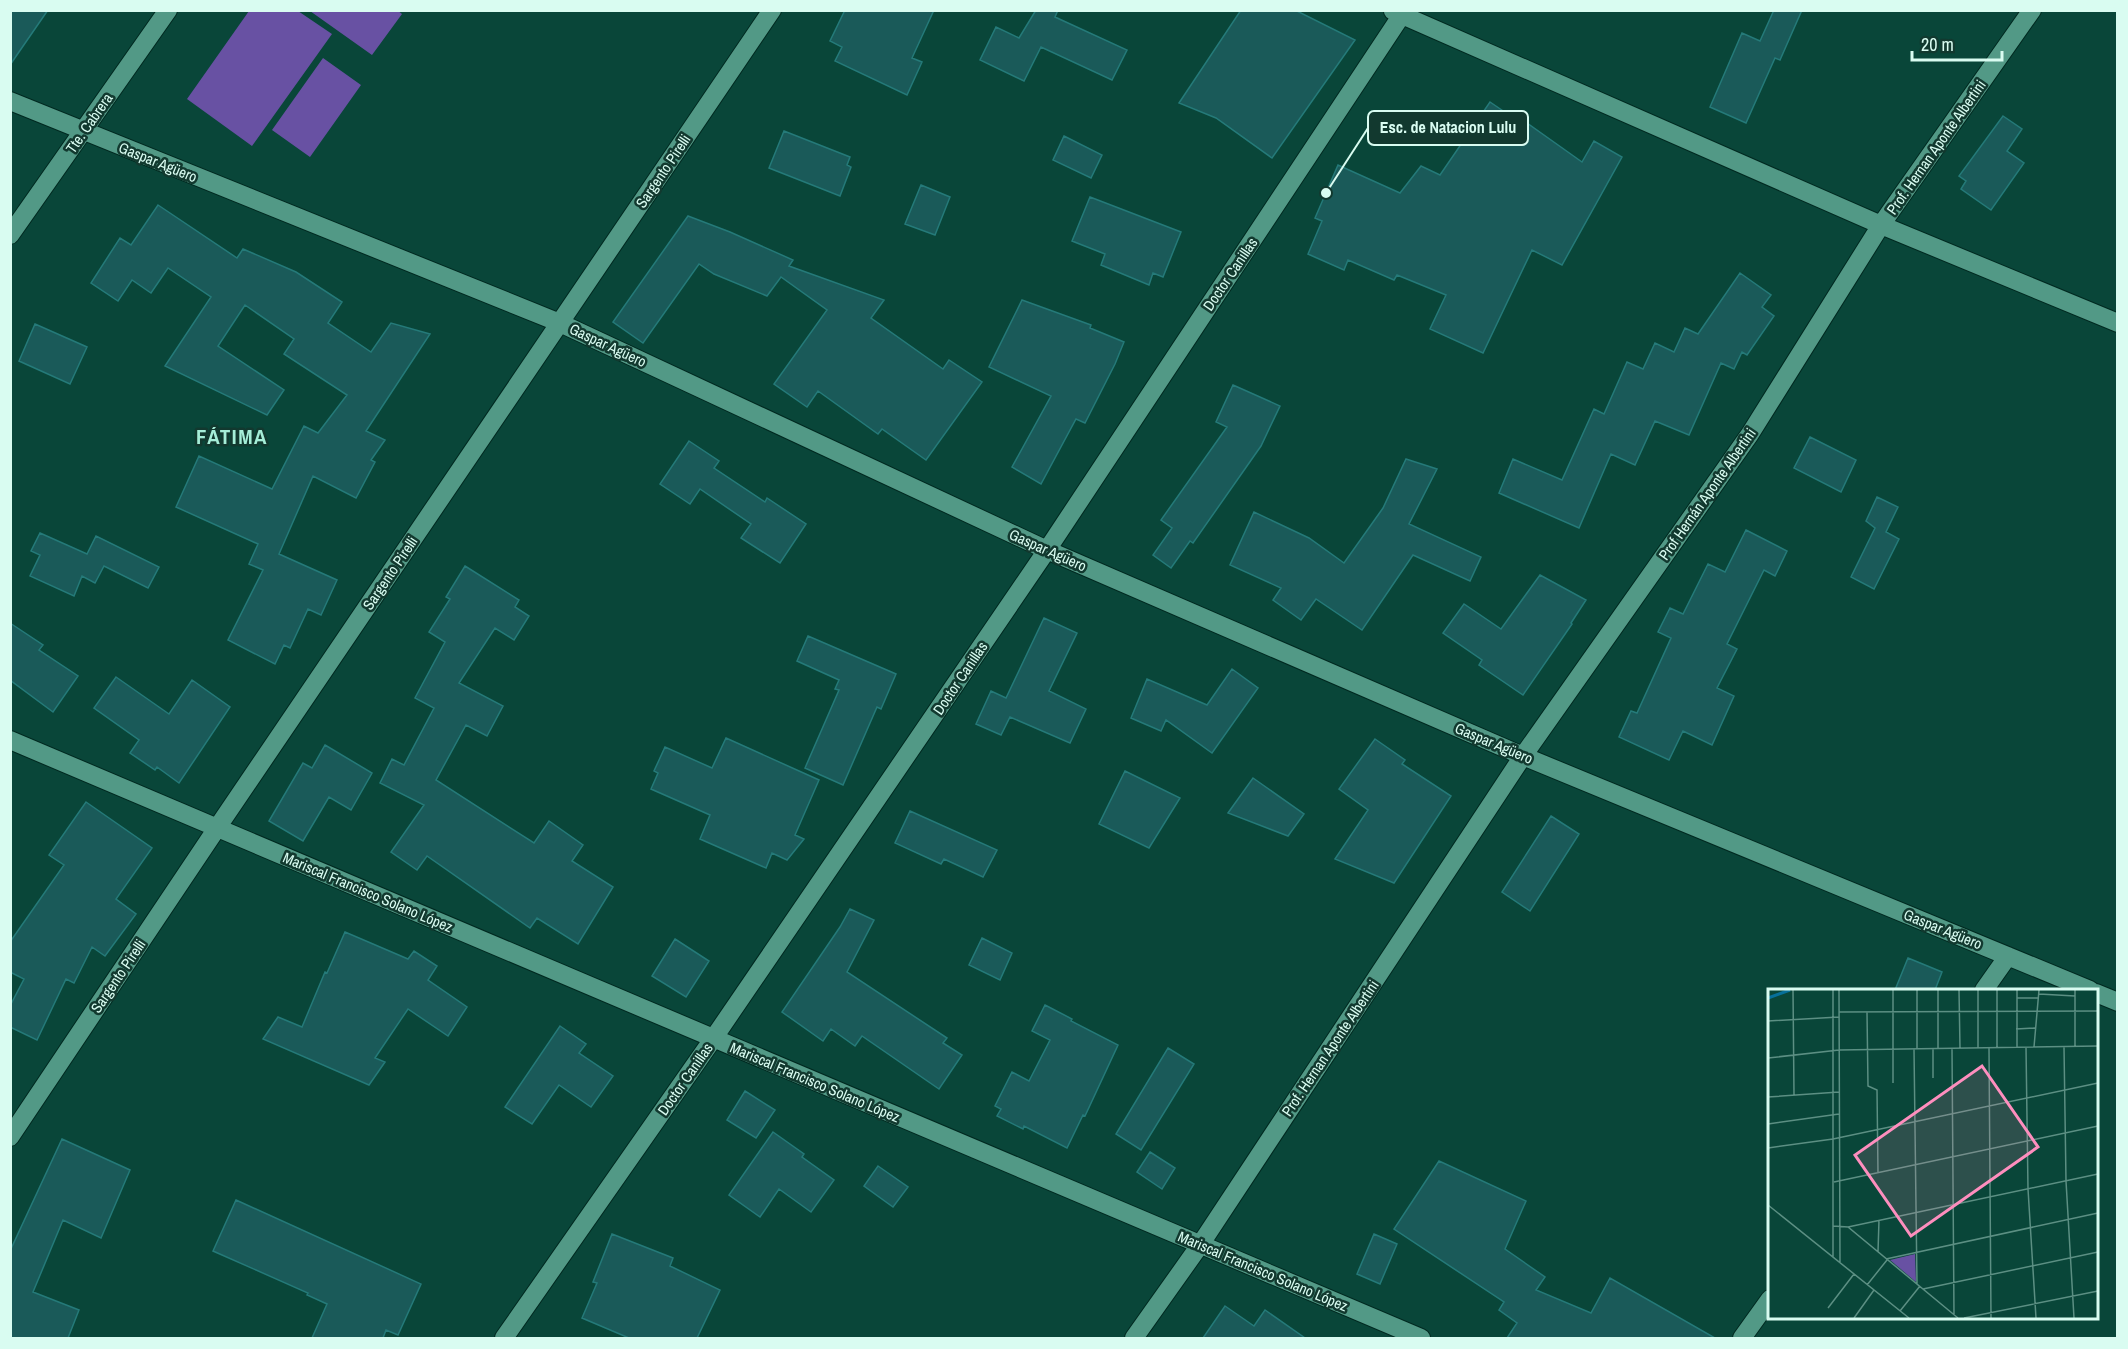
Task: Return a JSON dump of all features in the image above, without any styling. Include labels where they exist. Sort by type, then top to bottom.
[{"type":"street","name":"Tte. Cabrera","points":[[10,235],[168,10]]},
{"type":"street","name":"Sargento Pirelli","points":[[10,1137],[772,10]]},
{"type":"street","name":"Prof. Hernan Aponte Albertini","points":[[1881,225],[2032,10]]},
{"type":"street","points":[[1399,12],[1881,225],[2118,323]]},
{"type":"street","name":"Doctor Canillas","points":[[504,1338],[713,1038],[1047,550],[1399,12]]},
{"type":"street","name":"Gaspar Agüero","points":[[10,101],[82,132],[560,322],[1047,550],[1523,756],[2088,989]]},
{"type":"street","name":"Prof Hernán Aponte Albertini","points":[[1523,756],[1750,434],[1881,225]]},
{"type":"street","name":"Mariscal Francisco Solano López","points":[[10,740],[1421,1338]]},
{"type":"street","name":"Prof. Hernan Aponte Albertini","points":[[1134,1338],[1200,1245],[1523,756]]},
{"type":"street","points":[[1985,989],[2008,956]]},
{"type":"street","points":[[2098,993],[2118,1002]]},
{"type":"street","points":[[1742,1338],[1768,1302]]},
{"type":"shaded area","points":[[397,10],[402,14],[372,55],[310,11]]},
{"type":"shaded area","points":[[249,11],[298,11],[332,34],[252,146],[187,99]]},
{"type":"shaded area","points":[[323,58],[361,85],[310,157],[272,130]]},
{"type":"building","points":[[10,10],[48,10],[10,65]]},
{"type":"building","points":[[845,10],[934,10],[912,58],[922,62],[907,95],[835,61],[842,47],[830,41]]},
{"type":"building","points":[[1036,10],[1058,10],[1055,17],[1127,50],[1112,80],[1041,47],[1024,81],[980,60],[996,27],[1019,38]]},
{"type":"building","points":[[1241,10],[1295,10],[1355,40],[1272,158],[1216,118],[1179,103]]},
{"type":"building","points":[[1774,10],[1802,10],[1780,60],[1775,58],[1746,123],[1710,107],[1742,33],[1760,41]]},
{"type":"building","points":[[1490,102],[1518,121],[1520,118],[1582,162],[1594,141],[1622,157],[1562,265],[1532,250],[1483,353],[1430,329],[1446,295],[1397,275],[1394,280],[1348,260],[1344,270],[1308,254],[1322,221],[1315,218],[1338,165],[1400,193],[1421,166],[1440,175]]},
{"type":"building","points":[[2003,116],[2022,129],[2007,151],[2024,163],[1991,210],[1961,189],[1966,181],[1959,176]]},
{"type":"building","points":[[784,131],[850,157],[847,165],[851,167],[840,196],[769,168]]},
{"type":"building","points":[[1064,136],[1102,155],[1091,178],[1053,160]]},
{"type":"building","points":[[921,185],[950,197],[935,235],[905,224]]},
{"type":"building","points":[[1090,197],[1181,232],[1163,277],[1153,273],[1149,285],[1101,265],[1105,254],[1072,241]]},
{"type":"building","points":[[158,205],[237,258],[243,249],[296,272],[342,302],[328,323],[371,352],[391,323],[430,334],[366,431],[385,440],[371,460],[375,462],[356,498],[313,476],[279,554],[337,580],[321,615],[308,609],[290,648],[284,645],[275,664],[228,640],[263,570],[249,564],[258,544],[176,507],[199,456],[272,489],[304,426],[318,433],[347,395],[284,354],[294,339],[245,305],[218,346],[284,390],[267,415],[165,366],[211,297],[168,268],[151,293],[132,280],[118,301],[91,283],[120,238],[131,245]]},
{"type":"building","points":[[688,216],[793,260],[789,266],[884,300],[871,318],[943,369],[949,360],[982,382],[926,460],[882,429],[878,434],[818,391],[807,407],[774,384],[827,310],[781,277],[767,296],[714,274],[699,264],[643,343],[613,322]]},
{"type":"building","points":[[1740,273],[1771,295],[1762,307],[1774,316],[1747,355],[1742,352],[1734,369],[1721,363],[1689,435],[1655,421],[1635,465],[1611,454],[1579,528],[1499,493],[1513,459],[1562,480],[1594,409],[1604,414],[1627,362],[1643,369],[1655,343],[1674,352],[1685,328],[1698,334]]},
{"type":"building","points":[[1022,300],[1091,325],[1090,328],[1124,342],[1085,423],[1076,419],[1041,484],[1012,467],[1051,396],[989,367]]},
{"type":"building","points":[[35,324],[87,347],[70,384],[19,361]]},
{"type":"building","points":[[1233,385],[1280,406],[1261,446],[1193,543],[1190,541],[1171,568],[1153,555],[1172,528],[1161,520],[1227,427],[1216,422]]},
{"type":"building","points":[[1810,437],[1856,460],[1841,492],[1794,468]]},
{"type":"building","points":[[689,441],[719,461],[714,468],[765,502],[767,498],[806,524],[780,563],[741,538],[751,524],[700,489],[690,504],[660,484]]},
{"type":"building","points":[[1406,459],[1437,469],[1409,524],[1481,557],[1470,581],[1413,555],[1362,630],[1316,599],[1301,620],[1273,600],[1281,588],[1230,565],[1254,512],[1309,538],[1344,563],[1383,508]]},
{"type":"building","points":[[1877,497],[1898,507],[1886,532],[1899,539],[1874,589],[1851,577],[1875,528],[1866,521]]},
{"type":"building","points":[[1746,530],[1787,551],[1775,576],[1764,570],[1727,644],[1737,649],[1717,688],[1734,696],[1712,745],[1683,731],[1669,760],[1619,737],[1631,711],[1637,713],[1671,638],[1658,632],[1670,608],[1683,614],[1708,564],[1725,572]]},
{"type":"building","points":[[40,533],[87,554],[96,536],[159,567],[148,588],[104,566],[95,583],[82,576],[74,596],[30,576],[40,555],[31,551]]},
{"type":"building","points":[[465,566],[519,600],[515,607],[529,616],[514,640],[495,628],[459,683],[503,706],[487,736],[466,725],[436,780],[534,843],[549,821],[583,845],[572,861],[613,887],[578,944],[537,918],[530,928],[427,856],[417,870],[391,852],[424,805],[380,783],[392,759],[404,765],[434,708],[415,698],[445,642],[429,632],[450,599],[446,597]]},
{"type":"building","points":[[1540,575],[1586,600],[1523,695],[1479,665],[1482,660],[1443,633],[1464,604],[1501,629]]},
{"type":"building","points":[[1044,618],[1077,633],[1049,691],[1086,709],[1070,743],[1010,717],[1001,735],[976,724],[991,691],[1006,698]]},
{"type":"building","points":[[10,623],[43,645],[39,650],[78,676],[53,712],[10,680]]},
{"type":"building","points":[[808,636],[896,674],[881,709],[877,707],[843,785],[805,768],[839,690],[835,689],[839,680],[797,661]]},
{"type":"building","points":[[1232,669],[1258,688],[1212,753],[1166,720],[1161,731],[1131,718],[1147,679],[1207,705]]},
{"type":"building","points":[[116,677],[169,714],[192,680],[230,707],[179,783],[157,767],[155,770],[130,753],[139,740],[94,708]]},
{"type":"building","points":[[726,738],[819,780],[795,835],[804,839],[787,860],[772,853],[766,868],[700,839],[710,815],[651,789],[658,773],[654,771],[665,747],[712,768]]},
{"type":"building","points":[[1375,739],[1405,760],[1402,764],[1451,796],[1394,883],[1335,859],[1368,810],[1339,789]]},
{"type":"building","points":[[325,745],[372,773],[351,810],[329,797],[303,841],[269,821],[303,763],[312,768]]},
{"type":"building","points":[[1125,771],[1180,798],[1149,848],[1099,824]]},
{"type":"building","points":[[1253,778],[1304,814],[1288,836],[1228,813]]},
{"type":"building","points":[[86,802],[152,848],[116,899],[136,914],[105,956],[92,947],[74,983],[66,979],[37,1040],[10,1027],[10,1006],[24,979],[10,972],[10,942],[64,865],[49,855]]},
{"type":"building","points":[[910,811],[997,850],[983,877],[944,859],[941,864],[895,843]]},
{"type":"building","points":[[1551,816],[1579,834],[1530,911],[1502,892]]},
{"type":"building","points":[[850,909],[874,920],[847,972],[947,1038],[943,1043],[962,1055],[939,1089],[862,1036],[855,1046],[831,1029],[823,1041],[782,1012]]},
{"type":"building","points":[[345,932],[408,959],[414,951],[437,966],[428,980],[467,1007],[448,1036],[408,1009],[375,1058],[385,1062],[369,1085],[263,1039],[278,1017],[302,1027]]},
{"type":"building","points":[[982,938],[1012,953],[1000,980],[969,965]]},
{"type":"building","points":[[675,939],[709,961],[686,997],[652,976]]},
{"type":"building","points":[[1908,958],[1942,972],[1935,989],[1895,989]]},
{"type":"building","points":[[1045,1005],[1118,1045],[1085,1116],[1083,1115],[1067,1148],[1024,1126],[1023,1129],[997,1116],[1001,1109],[995,1106],[1012,1072],[1029,1081],[1050,1040],[1032,1031]]},
{"type":"building","points":[[560,1026],[586,1044],[579,1053],[613,1076],[591,1107],[559,1085],[532,1124],[505,1107]]},
{"type":"building","points":[[1168,1048],[1194,1064],[1141,1150],[1116,1134]]},
{"type":"building","points":[[745,1091],[775,1110],[756,1138],[727,1120]]},
{"type":"building","points":[[773,1132],[804,1154],[802,1157],[834,1180],[811,1212],[779,1189],[760,1217],[729,1195]]},
{"type":"building","points":[[62,1139],[130,1170],[101,1238],[63,1220],[33,1292],[79,1310],[68,1338],[10,1338],[10,1251]]},
{"type":"building","points":[[1150,1152],[1175,1168],[1162,1189],[1137,1172]]},
{"type":"building","points":[[1439,1161],[1526,1201],[1505,1249],[1545,1277],[1536,1290],[1591,1313],[1610,1278],[1715,1338],[1507,1338],[1517,1323],[1499,1310],[1504,1302],[1394,1229]]},
{"type":"building","points":[[878,1166],[908,1187],[893,1207],[864,1186]]},
{"type":"building","points":[[236,1200],[421,1284],[398,1335],[386,1330],[383,1338],[312,1338],[327,1304],[307,1295],[308,1293],[213,1251]]},
{"type":"building","points":[[612,1234],[673,1258],[670,1266],[720,1290],[697,1338],[629,1338],[582,1318],[597,1283],[593,1282]]},
{"type":"building","points":[[1374,1234],[1397,1244],[1380,1284],[1357,1274]]},
{"type":"building","points":[[1225,1306],[1254,1326],[1265,1310],[1305,1338],[1203,1338]]},
{"type":"place","name":"Esc. de Natacion Lulu","points":[[1326,193]]},
{"type":"district","name":"FÁTIMA","points":[[232,436]]}]
